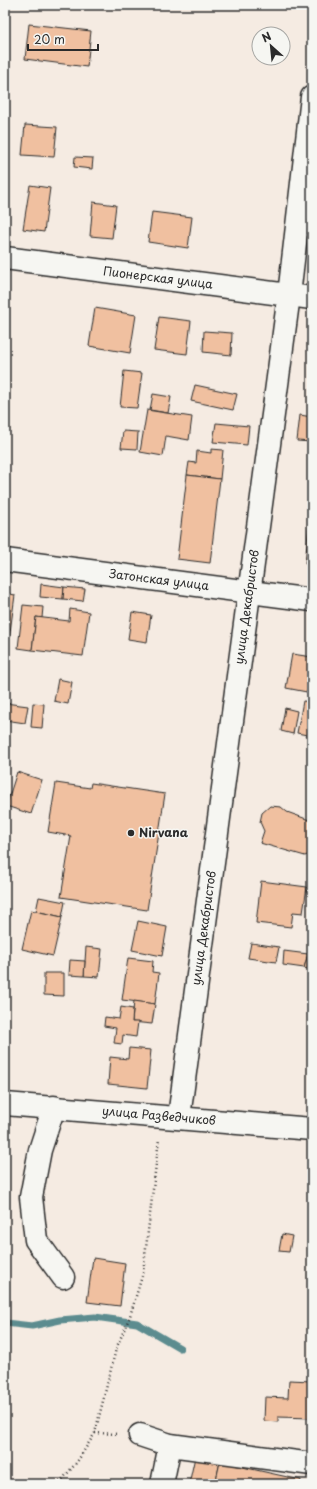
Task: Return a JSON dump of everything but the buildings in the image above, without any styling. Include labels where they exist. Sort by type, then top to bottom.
[{"type":"street","name":"улица Декабристов","points":[[170,1116],[248,591],[289,295],[312,97]]},
{"type":"street","name":"Пионерская улица","points":[[5,258],[312,298]]},
{"type":"street","name":"Затонская улица","points":[[5,560],[312,600]]},
{"type":"street","name":"улица Разведчиков","points":[[5,1104],[170,1116],[312,1129]]},
{"type":"street","points":[[54,1107],[40,1150],[31,1197],[36,1240],[63,1277]]},
{"type":"street","points":[[140,1434],[170,1445],[312,1464]]},
{"type":"street","points":[[162,1484],[170,1445]]},
{"type":"path","points":[[56,1484],[61,1481],[77,1462],[95,1433],[116,1350],[124,1327],[130,1316],[143,1273],[170,1116]]},
{"type":"waterway","points":[[5,1323],[32,1326],[60,1320],[95,1317],[137,1323],[180,1348]]},
{"type":"place","name":"Nirvana","points":[[131,833]]}]
